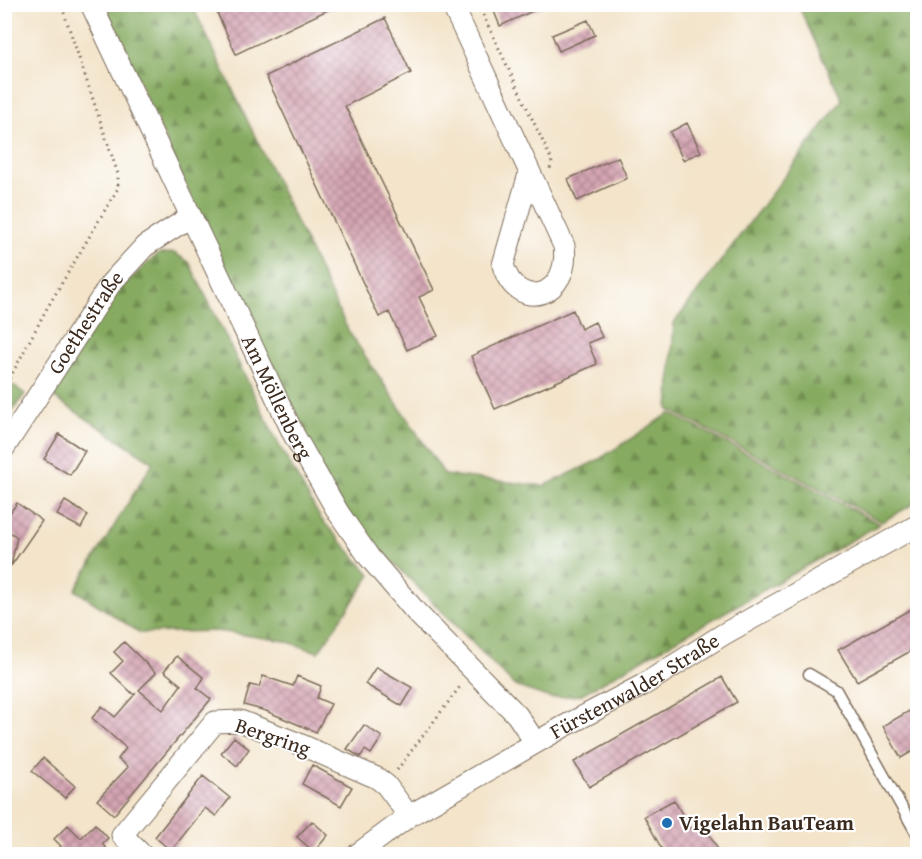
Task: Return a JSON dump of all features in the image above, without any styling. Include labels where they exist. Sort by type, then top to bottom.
[{"type":"street","name":"Am Möllenberg","points":[[91,4],[294,435],[338,512],[369,557],[416,612],[517,714],[536,742]]},
{"type":"street","points":[[452,4],[530,177],[559,235],[566,260],[557,284],[531,295],[518,290],[507,280],[503,265],[505,251],[530,177]]},
{"type":"street","name":"Goethestraße","points":[[4,448],[111,283],[145,246],[190,217]]},
{"type":"street","name":"Fürstenwalder Straße","points":[[358,855],[409,816],[536,742],[644,685],[724,634],[918,525]]},
{"type":"street","name":"Bergring","points":[[141,855],[122,835],[215,722],[240,721],[297,743],[386,785],[409,816]]},
{"type":"lane","points":[[809,674],[836,690],[918,836]]},
{"type":"path","points":[[4,389],[46,310],[118,188],[118,174],[61,4]]},
{"type":"path","points":[[478,4],[552,161],[550,171],[530,177]]},
{"type":"path","points":[[386,785],[473,669]]},
{"type":"green space","points":[[104,5],[192,5],[349,332],[445,475],[544,486],[598,460],[670,413],[880,524],[580,695],[550,698],[515,686],[387,556],[340,503],[298,433]]},
{"type":"green space","points":[[798,5],[917,5],[917,502],[882,522],[668,409],[674,323],[842,100]]},
{"type":"green space","points":[[174,253],[189,262],[279,445],[321,519],[371,575],[318,652],[285,641],[217,631],[140,633],[75,590],[153,462],[50,395],[114,294],[158,254]]},
{"type":"green space","points":[[5,380],[25,394],[5,422]]},
{"type":"building","points":[[213,4],[340,4],[236,54]]},
{"type":"building","points":[[491,4],[548,4],[500,26]]},
{"type":"building","points":[[385,18],[411,73],[345,106],[434,290],[419,297],[438,336],[407,350],[389,312],[379,317],[266,76]]},
{"type":"building","points":[[588,20],[595,35],[559,51],[552,35]]},
{"type":"building","points":[[687,123],[701,152],[683,160],[670,132]]},
{"type":"building","points":[[618,157],[627,178],[577,201],[568,179]]},
{"type":"building","points":[[573,310],[581,329],[595,322],[602,337],[588,343],[597,364],[495,409],[471,356]]},
{"type":"building","points":[[59,434],[85,451],[70,475],[44,459]]},
{"type":"building","points":[[65,501],[88,515],[81,528],[57,515]]},
{"type":"building","points":[[17,503],[42,521],[11,566],[17,537],[4,528],[4,521]]},
{"type":"building","points":[[918,605],[918,647],[857,681],[838,650]]},
{"type":"building","points":[[124,642],[156,673],[139,690],[163,710],[181,685],[164,671],[177,656],[204,678],[197,688],[211,699],[114,815],[97,800],[128,767],[118,759],[126,748],[92,718],[102,706],[115,717],[136,693],[134,695],[111,673],[123,661],[114,652]]},
{"type":"building","points":[[376,667],[413,688],[402,706],[365,684]]},
{"type":"building","points":[[263,676],[293,686],[297,676],[321,686],[317,698],[331,704],[316,732],[266,711],[244,705],[250,685],[259,687]]},
{"type":"building","points":[[722,677],[737,702],[589,787],[574,762]]},
{"type":"building","points":[[918,706],[918,748],[901,758],[883,726]]},
{"type":"building","points":[[364,725],[382,737],[371,754],[365,750],[360,757],[347,749]]},
{"type":"building","points":[[234,737],[249,749],[237,766],[221,753]]},
{"type":"building","points":[[43,758],[75,786],[65,798],[32,771]]},
{"type":"building","points":[[312,765],[352,787],[341,806],[302,784]]},
{"type":"building","points":[[203,776],[230,798],[216,816],[205,808],[171,851],[155,837]]},
{"type":"building","name":"Vigelahn BauTeam","points":[[674,800],[691,830],[703,823],[721,855],[665,855],[644,816]]},
{"type":"building","points":[[312,821],[328,835],[314,852],[297,837]]},
{"type":"building","points":[[95,824],[108,838],[102,844],[113,855],[53,855],[61,846],[54,839],[68,825],[81,838]]},
{"type":"place","name":"Vigelahn BauTeam","points":[[667,823]]}]
